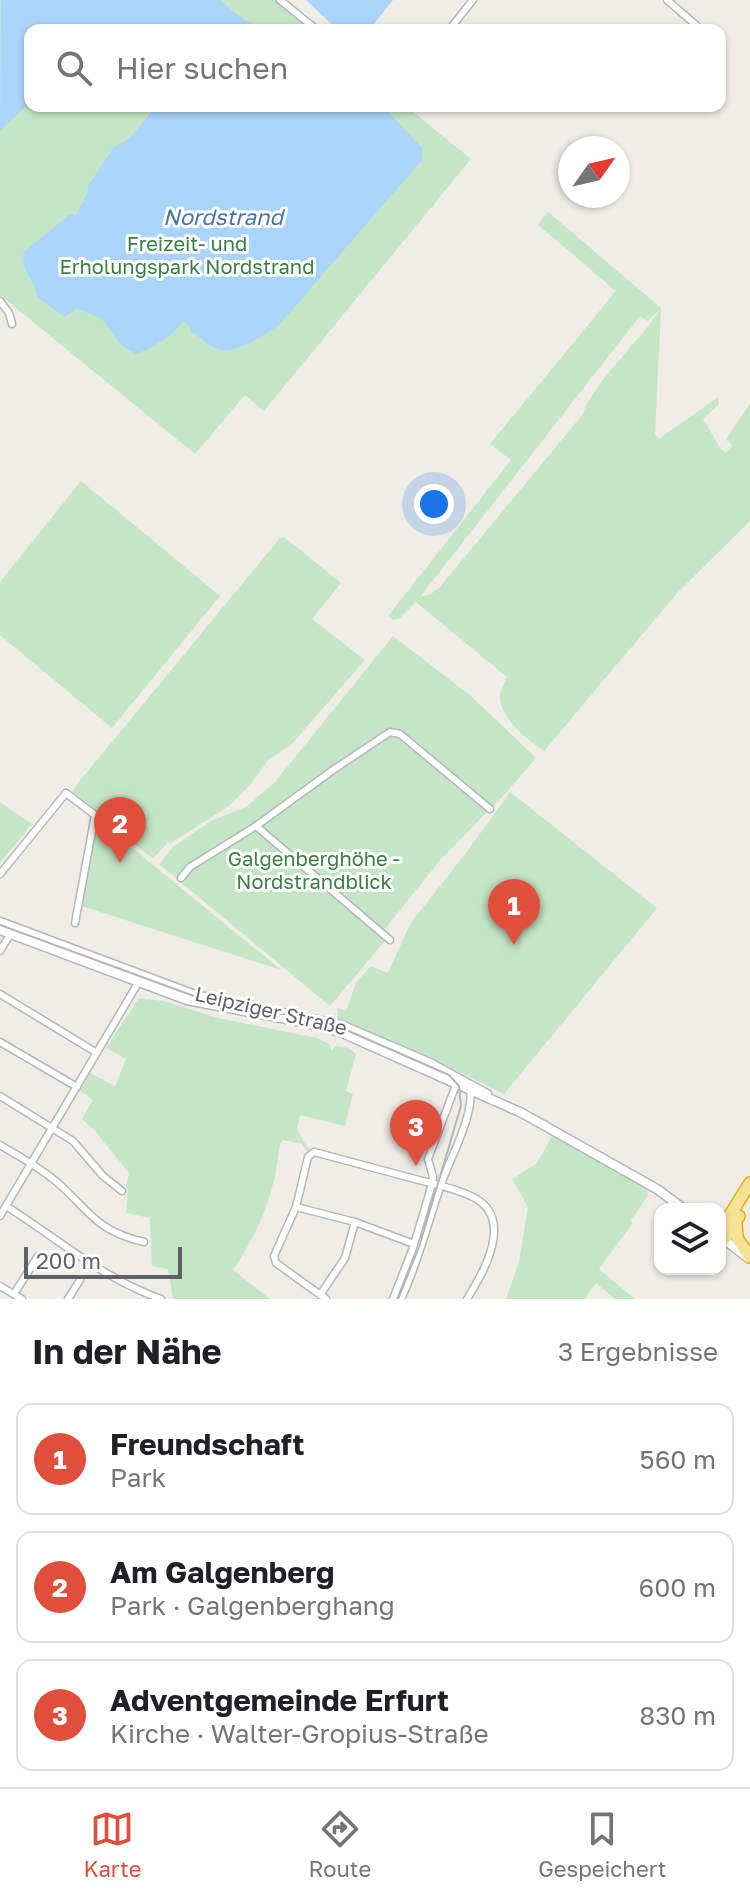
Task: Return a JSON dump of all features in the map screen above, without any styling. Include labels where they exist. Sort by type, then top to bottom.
[{"type":"highway","points":[[726,1226],[750,1183]]},
{"type":"highway","points":[[726,1230],[736,1221],[750,1197]]},
{"type":"highway","points":[[736,1221],[737,1238],[750,1258]]},
{"type":"main road","name":"Leipziger Straße","points":[[0,922],[198,1003],[326,1027],[455,1084],[468,1085]]},
{"type":"main road","name":"Leipziger Straße","points":[[0,930],[12,929]]},
{"type":"main road","name":"Leipziger Straße","points":[[141,978],[211,999],[341,1025],[548,1126],[676,1203]]},
{"type":"main road","points":[[726,1239],[750,1258]]},
{"type":"street","points":[[280,0],[310,24]]},
{"type":"street","points":[[454,24],[473,0]]},
{"type":"street","points":[[667,0],[695,24]]},
{"type":"street","points":[[0,301],[9,313],[12,324]]},
{"type":"street","points":[[181,878],[190,867],[256,826],[385,734],[395,732],[490,809]]},
{"type":"street","points":[[0,874],[66,793],[95,815],[75,923]]},
{"type":"street","points":[[256,826],[390,940]]},
{"type":"street","points":[[0,951],[12,929]]},
{"type":"street","points":[[0,1215],[85,1072],[90,1070],[141,978]]},
{"type":"street","points":[[0,994],[96,1055]]},
{"type":"street","points":[[0,1042],[77,1087]]},
{"type":"street","points":[[393,1299],[432,1184],[428,1159],[455,1084],[468,1085],[455,1154],[401,1299]]},
{"type":"street","points":[[0,1096],[73,1141],[103,1176],[122,1191]]},
{"type":"street","points":[[0,1145],[58,1183],[103,1227],[144,1242]]},
{"type":"street","points":[[355,1222],[345,1258],[323,1297],[274,1260],[296,1207],[308,1157],[314,1152],[441,1186],[483,1203],[491,1216],[493,1246],[481,1277],[467,1299]]},
{"type":"street","points":[[6,1206],[124,1285],[161,1299]]},
{"type":"street","points":[[296,1207],[355,1222],[414,1244]]},
{"type":"street","points":[[14,1294],[38,1256]]},
{"type":"street","points":[[68,1299],[80,1280]]},
{"type":"street","points":[[0,1286],[22,1299]]},
{"type":"green space","name":"Freizeit- und Erholungspark Nordstrand","points":[[0,0],[277,0],[307,24],[24,24],[24,112],[413,112],[471,159],[264,411],[245,395],[195,454],[0,295]]},
{"type":"green space","points":[[548,212],[661,308],[655,434],[659,439],[718,397],[719,404],[703,419],[726,453],[732,446],[726,439],[750,404],[750,521],[677,593],[544,751],[516,728],[504,712],[500,695],[507,677],[416,602],[399,619],[393,620],[388,616],[511,460],[490,444],[616,291],[538,225]],"holes":[[[660,310],[596,389],[583,414],[440,587],[420,597],[640,316],[647,321]]]},
{"type":"green space","points":[[81,481],[220,596],[112,728],[0,635],[0,582]]},
{"type":"green space","points":[[284,537],[341,583],[312,619],[365,660],[290,746],[269,759],[251,784],[229,806],[168,842],[153,859],[72,792],[280,538]]},
{"type":"green space","name":"Galgenberghöhe - Nordstrandblick","points":[[393,636],[471,696],[536,758],[441,859],[380,935],[385,941],[330,1006],[159,864],[173,847],[211,821],[246,807],[275,782]]},
{"type":"green space","points":[[510,792],[657,908],[504,1094],[425,1055],[337,1018],[338,1008],[346,1011],[356,983],[371,966],[388,973],[410,924]]},
{"type":"green space","points":[[0,802],[32,824],[0,863]]},
{"type":"green space","points":[[97,819],[281,970],[82,906]]},
{"type":"green space","points":[[139,998],[317,1038],[329,1044],[332,1051],[335,1046],[347,1047],[356,1054],[346,1091],[353,1094],[345,1126],[300,1115],[297,1130],[310,1152],[302,1144],[283,1140],[280,1144],[265,1210],[233,1270],[270,1299],[173,1299],[168,1269],[152,1266],[150,1218],[126,1213],[129,1173],[82,1119],[93,1100],[80,1091],[90,1073],[115,1086],[126,1059],[106,1048]]},
{"type":"green space","points":[[553,1135],[647,1189],[648,1195],[631,1220],[632,1224],[599,1269],[635,1299],[615,1299],[596,1283],[585,1299],[506,1299],[519,1261],[528,1207],[512,1179],[536,1164]]},
{"type":"water","points":[[1,0],[220,0],[255,24],[24,24],[24,108],[0,131]]},
{"type":"water","points":[[306,0],[393,0],[374,24],[332,24]]},
{"type":"water","name":"Nordstrand","points":[[151,112],[389,112],[422,148],[422,160],[279,325],[242,346],[225,350],[218,349],[190,331],[191,328],[183,321],[162,341],[136,354],[122,346],[102,319],[76,308],[65,317],[37,297],[34,284],[24,267],[24,252],[70,214],[76,215],[88,186],[114,147],[129,139]]},
{"type":"tram line","points":[[0,925],[202,999],[309,1019],[344,1029],[449,1075],[459,1086],[461,1106],[419,1247],[398,1299]]},
{"type":"place","name":"Am Galgenberg","points":[[120,863]]},
{"type":"place","name":"Freundschaft","points":[[514,945]]},
{"type":"place","name":"Adventgemeinde Erfurt","points":[[416,1166]]}]
